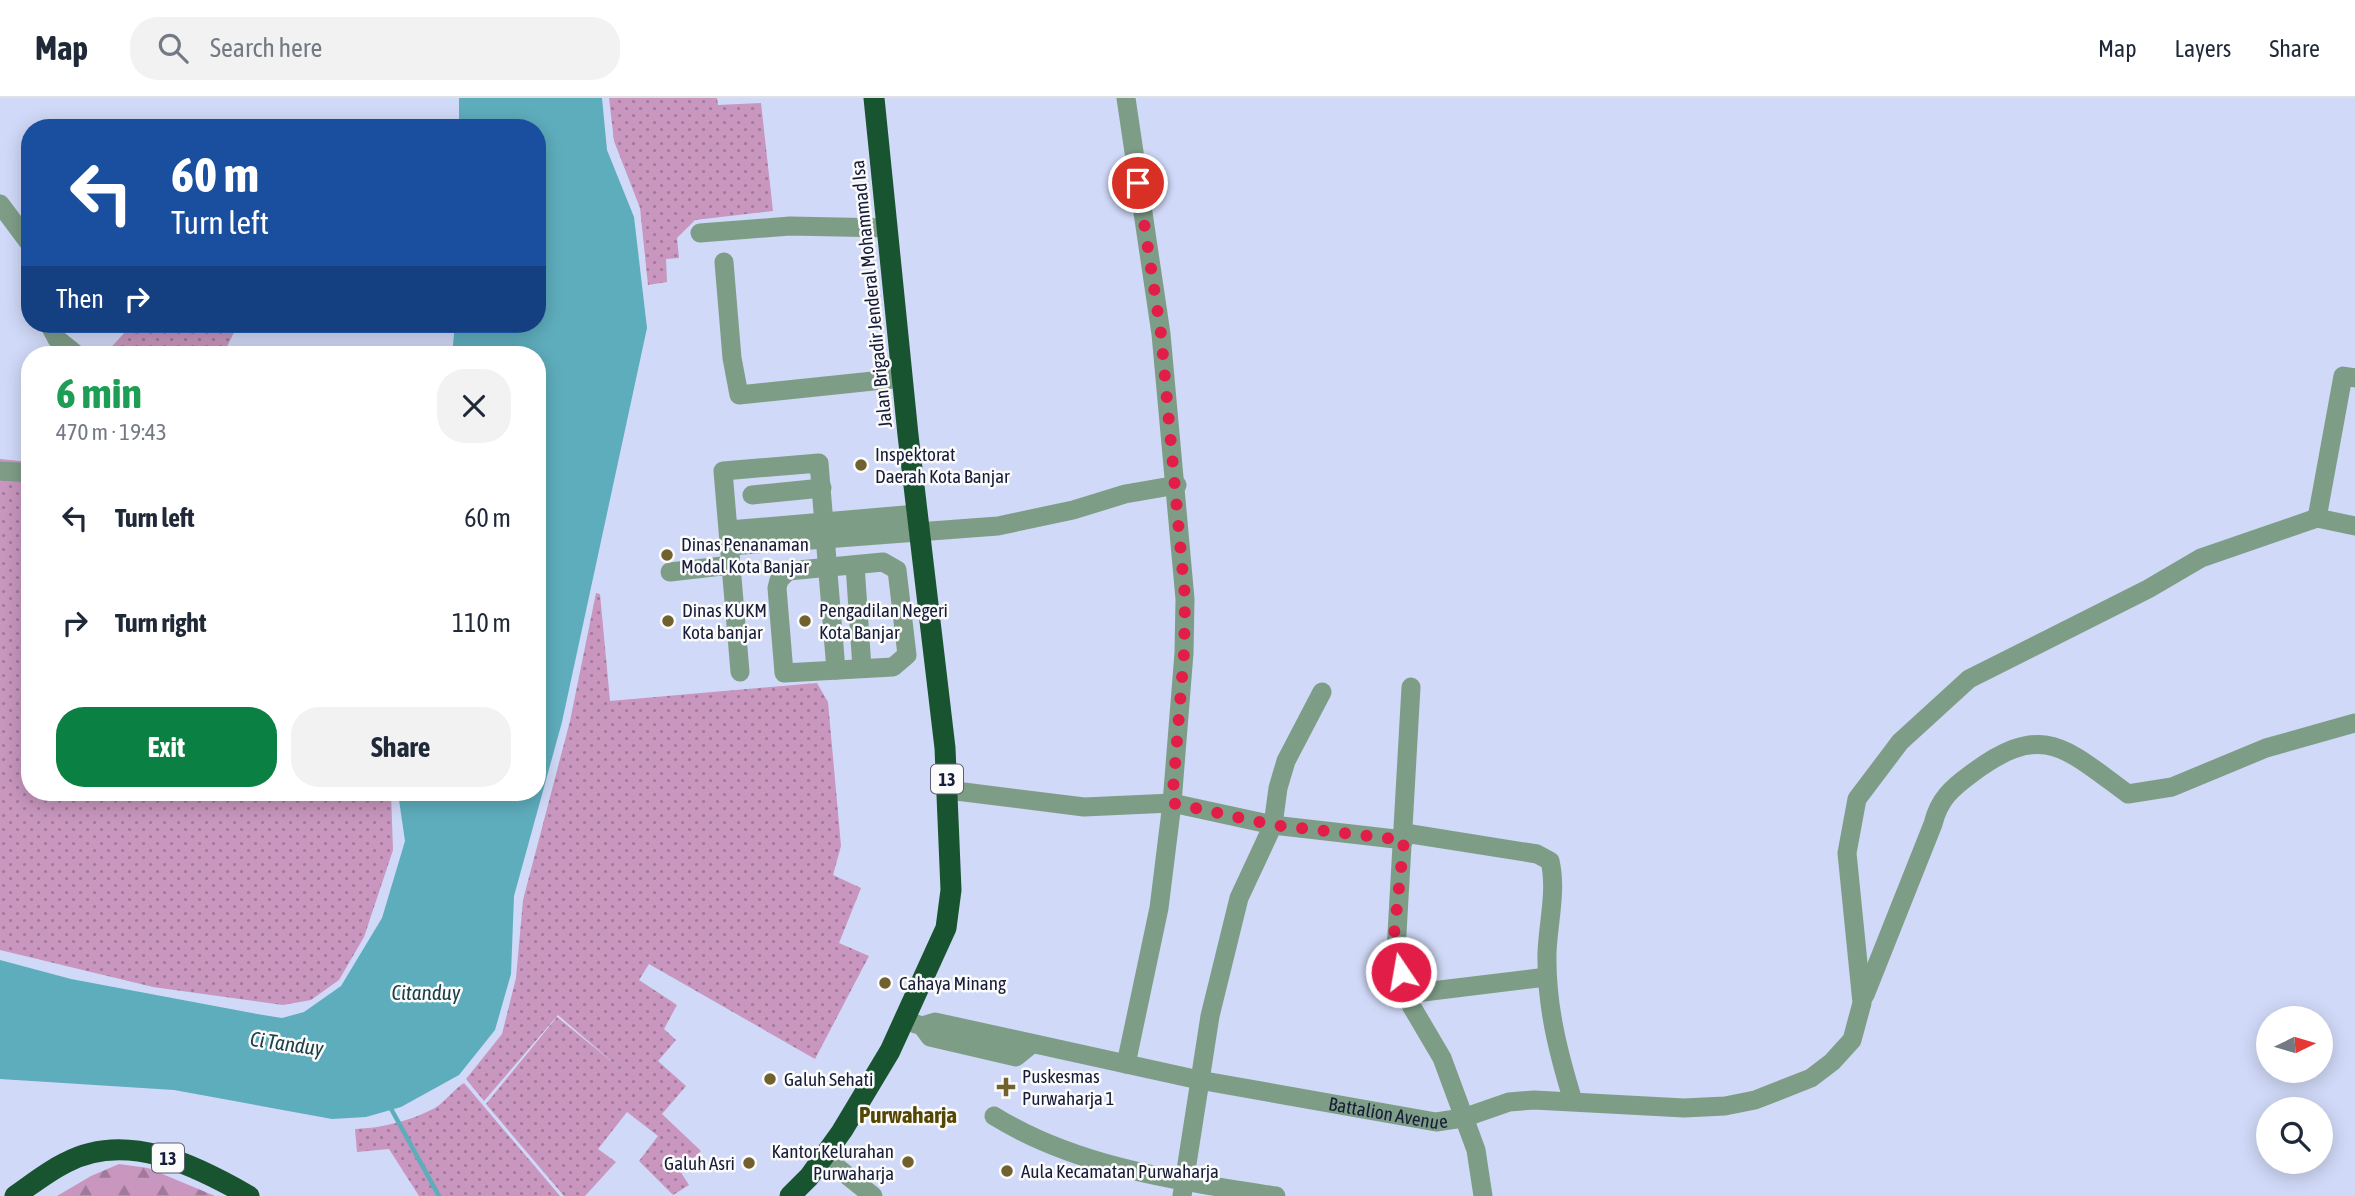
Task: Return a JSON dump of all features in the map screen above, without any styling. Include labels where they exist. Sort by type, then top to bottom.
[{"type":"highway","name":"Jalan Brigadir Jenderal Mohammad Isa","points":[[790,1196],[824,1157],[914,1024],[946,928],[949,911],[948,790],[874,98]]},
{"type":"highway","name":"13","points":[[15,1196],[65,1163],[115,1150],[159,1154],[224,1181],[249,1196]]},
{"type":"street","points":[[1126,98],[1161,334],[1177,485],[1185,626],[1172,803],[1159,908],[1126,1064]]},
{"type":"street","points":[[0,204],[21,232]]},
{"type":"street","points":[[700,233],[790,226],[887,228]]},
{"type":"street","points":[[724,262],[732,358],[739,395],[902,378]]},
{"type":"street","points":[[54,333],[66,346]]},
{"type":"street","points":[[2317,518],[2343,376],[2355,379]]},
{"type":"street","points":[[740,672],[723,471],[819,463],[830,568],[836,670]]},
{"type":"street","points":[[0,471],[21,472]]},
{"type":"street","points":[[670,572],[730,547],[826,530],[918,523],[998,526],[1073,510],[1125,494],[1177,485]]},
{"type":"street","points":[[752,495],[822,488]]},
{"type":"street","points":[[1862,1003],[1847,853],[1857,799],[1900,742],[1969,678],[2148,589],[2201,558],[2317,518],[2355,526]]},
{"type":"street","points":[[883,562],[897,570],[907,656],[892,667],[784,673],[777,588],[779,580],[788,571],[830,568],[883,562]]},
{"type":"street","points":[[855,565],[862,668]]},
{"type":"street","points":[[1411,687],[1404,836],[1394,935],[1407,994],[1415,1015],[1442,1058],[1476,1150],[1483,1196]]},
{"type":"street","points":[[1183,1189],[1210,1016],[1239,898],[1273,825],[1278,788],[1286,761],[1322,692]]},
{"type":"street","points":[[1862,1003],[1933,824],[1937,806],[1950,790],[2000,752],[2027,743],[2066,749],[2128,794],[2172,787],[2266,748],[2355,723]]},
{"type":"street","points":[[948,790],[1084,807],[1172,803],[1273,825],[1404,836],[1537,853],[1550,861],[1553,886],[1547,977],[1551,1024],[1573,1101]]},
{"type":"street","points":[[1407,994],[1547,977]]},
{"type":"street","name":"Battalion Avenue","points":[[914,1024],[935,1022],[1199,1080],[1436,1122],[1463,1118],[1509,1102],[1534,1100],[1684,1108],[1746,1102],[1811,1078],[1832,1062],[1852,1040],[1862,1003]]},
{"type":"street","points":[[994,1116],[1029,1137],[1183,1189],[1276,1196]]},
{"type":"street","points":[[824,1157],[873,1196]]},
{"type":"green space","points":[[609,98],[717,98],[718,105],[761,103],[773,211],[695,220],[677,238],[679,258],[666,259],[667,282],[648,285],[640,208],[614,141]]},
{"type":"green space","points":[[124,333],[234,333],[227,346],[112,346]]},
{"type":"green space","points":[[0,459],[21,461],[21,801],[391,801],[393,850],[364,937],[339,980],[311,1000],[283,1005],[153,987],[0,950]]},
{"type":"green space","points":[[596,593],[600,594],[610,701],[817,683],[828,702],[841,846],[833,875],[861,888],[839,943],[869,956],[815,1059],[649,964],[639,980],[677,1005],[664,1029],[676,1040],[658,1061],[686,1086],[662,1114],[701,1151],[680,1171],[689,1185],[673,1195],[639,1161],[658,1136],[627,1112],[598,1149],[616,1162],[585,1196],[564,1196],[486,1104],[557,1017],[616,1065],[558,1015],[484,1101],[466,1079],[502,1034],[516,978],[523,900],[570,721]]},
{"type":"green space","points":[[464,1083],[560,1196],[419,1196],[389,1149],[357,1152],[355,1129],[396,1123],[426,1113]]},
{"type":"green space","points":[[119,1164],[148,1168],[215,1196],[57,1196],[91,1176]]},
{"type":"water","name":"Citanduy","points":[[459,98],[602,98],[607,150],[634,217],[647,328],[562,722],[546,780],[546,346],[453,346],[454,333],[546,333],[546,119],[459,119]]},
{"type":"water","name":"Citanduy","points":[[399,801],[540,801],[514,896],[511,974],[495,1030],[459,1075],[401,1107],[366,1117],[332,1119],[174,1090],[0,1079],[0,960],[71,979],[257,1014],[282,1018],[304,1012],[341,986],[382,918],[405,841]]},
{"type":"waterway","points":[[389,1105],[439,1196]]},
{"type":"place","name":"Inspektorat Daerah Kota Banjar","points":[[861,465]]},
{"type":"place","name":"Dinas Penanaman Modal Kota Banjar","points":[[667,555]]},
{"type":"place","name":"Dinas KUKM Kota banjar","points":[[668,621]]},
{"type":"place","name":"Pengadilan Negeri Kota Banjar","points":[[805,621]]},
{"type":"place","name":"Cahaya Minang","points":[[885,983]]},
{"type":"place","name":"Galuh Sehati","points":[[770,1079]]},
{"type":"place","name":"Puskesmas Purwaharja 1","points":[[1006,1087]]},
{"type":"place","name":"Kantor Kelurahan Purwaharja","points":[[908,1162]]},
{"type":"place","name":"Galuh Asri","points":[[749,1163]]},
{"type":"place","name":"Aula Kecamatan Purwaharja","points":[[1007,1171]]},
{"type":"district","name":"Purwaharja","points":[[908,1115]]},
{"type":"route","points":[[1138,183],[1161,334],[1177,485],[1185,598],[1184,653],[1172,803],[1273,825],[1404,840],[1394,935],[1401,972]]},
{"type":"water label","name":"Ci Tanduy","points":[[287,1043]]}]
